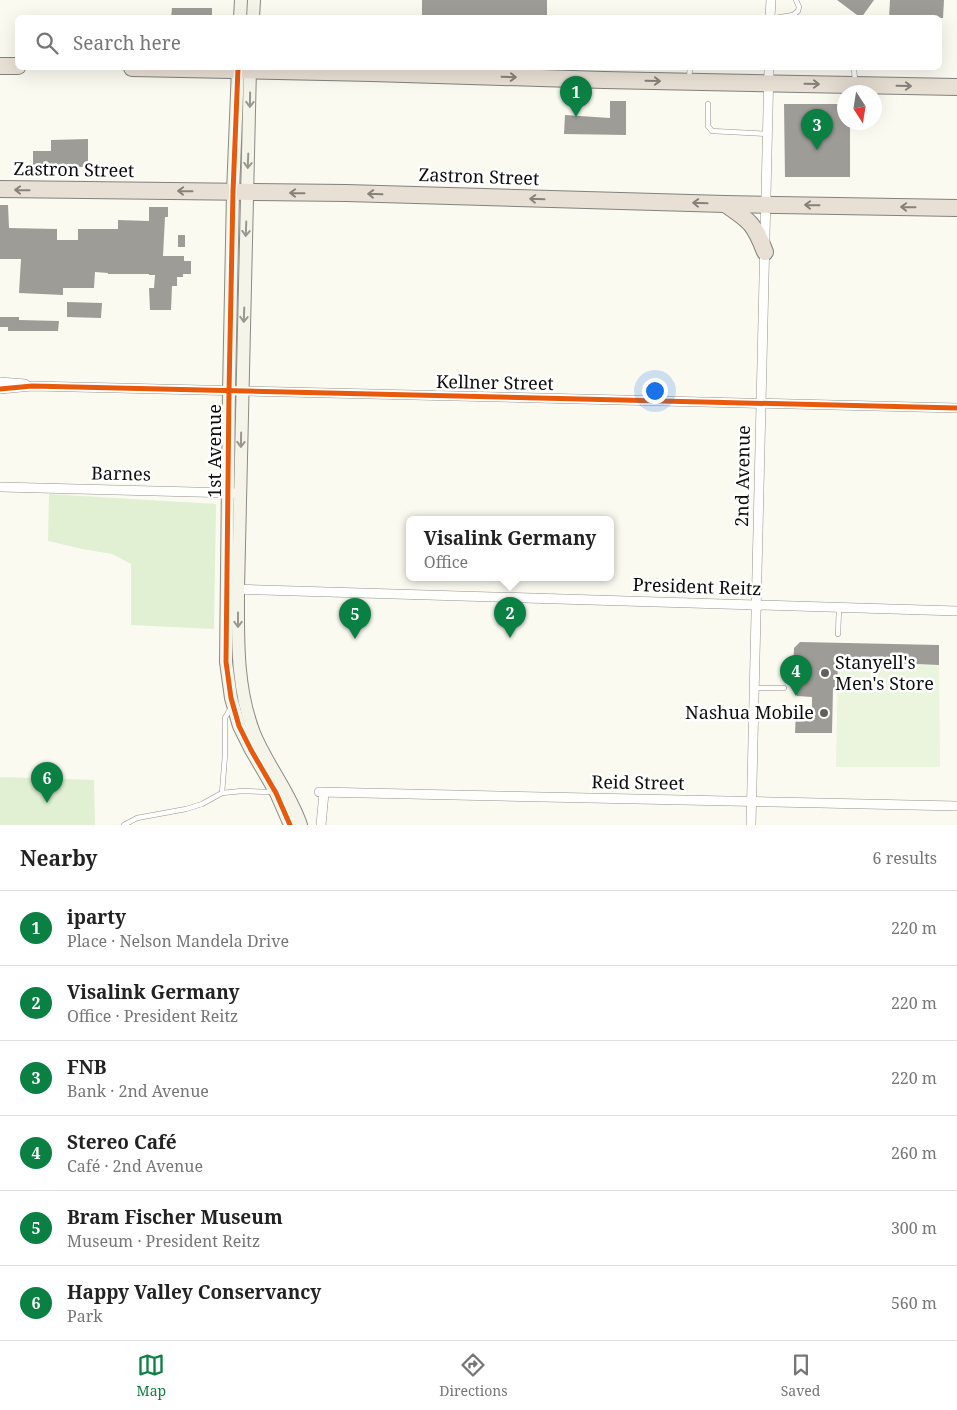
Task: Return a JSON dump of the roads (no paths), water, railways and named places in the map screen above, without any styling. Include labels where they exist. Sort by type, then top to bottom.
[{"type":"highway","points":[[0,66],[15,66]]},
{"type":"highway","points":[[333,70],[769,75],[856,84],[957,87]]},
{"type":"highway","name":"Zastron Street","points":[[0,189],[346,193],[725,204],[957,208]]},
{"type":"highway","points":[[725,204],[750,222],[758,232],[765,252]]},
{"type":"street","points":[[240,15],[241,0]]},
{"type":"street","points":[[253,15],[254,0]]},
{"type":"street","points":[[770,15],[771,0]]},
{"type":"street","name":"1st Avenue","points":[[244,70],[232,589],[240,683],[236,700],[239,726],[250,750],[282,794]]},
{"type":"street","name":"2nd Avenue","points":[[752,825],[769,75]]},
{"type":"street","name":"Kellner Street","points":[[0,382],[32,386]]},
{"type":"street","name":"Kellner Street","points":[[0,389],[32,386],[957,408]]},
{"type":"street","name":"Barnes","points":[[0,487],[235,493]]},
{"type":"street","name":"President Reitz","points":[[232,589],[957,611]]},
{"type":"street","name":"Reid Street","points":[[321,825],[321,793],[957,806]]},
{"type":"street","points":[[282,794],[290,825]]},
{"type":"street","points":[[282,794],[301,825]]},
{"type":"lane","points":[[789,15],[798,11],[799,7],[796,0]]},
{"type":"lane","points":[[854,70],[856,84]]},
{"type":"lane","points":[[708,104],[708,126],[712,132],[768,134]]},
{"type":"lane","points":[[838,634],[839,607]]},
{"type":"lane","points":[[755,688],[784,688]]},
{"type":"lane","points":[[222,793],[225,718],[236,700]]},
{"type":"lane","points":[[124,825],[138,818],[202,804],[222,793],[242,791],[282,794]]},
{"type":"place","name":"iparty","points":[[576,117]]},
{"type":"place","name":"FNB","points":[[817,150]]},
{"type":"place","name":"Visalink Germany","points":[[510,638]]},
{"type":"place","name":"Bram Fischer Museum","points":[[355,639]]},
{"type":"place","name":"Stanyell's Men's Store","points":[[825,673]]},
{"type":"place","name":"Stereo Café","points":[[796,696]]},
{"type":"place","name":"Nashua Mobile","points":[[824,713]]},
{"type":"place","name":"Happy Valley Conservancy","points":[[47,803]]}]
